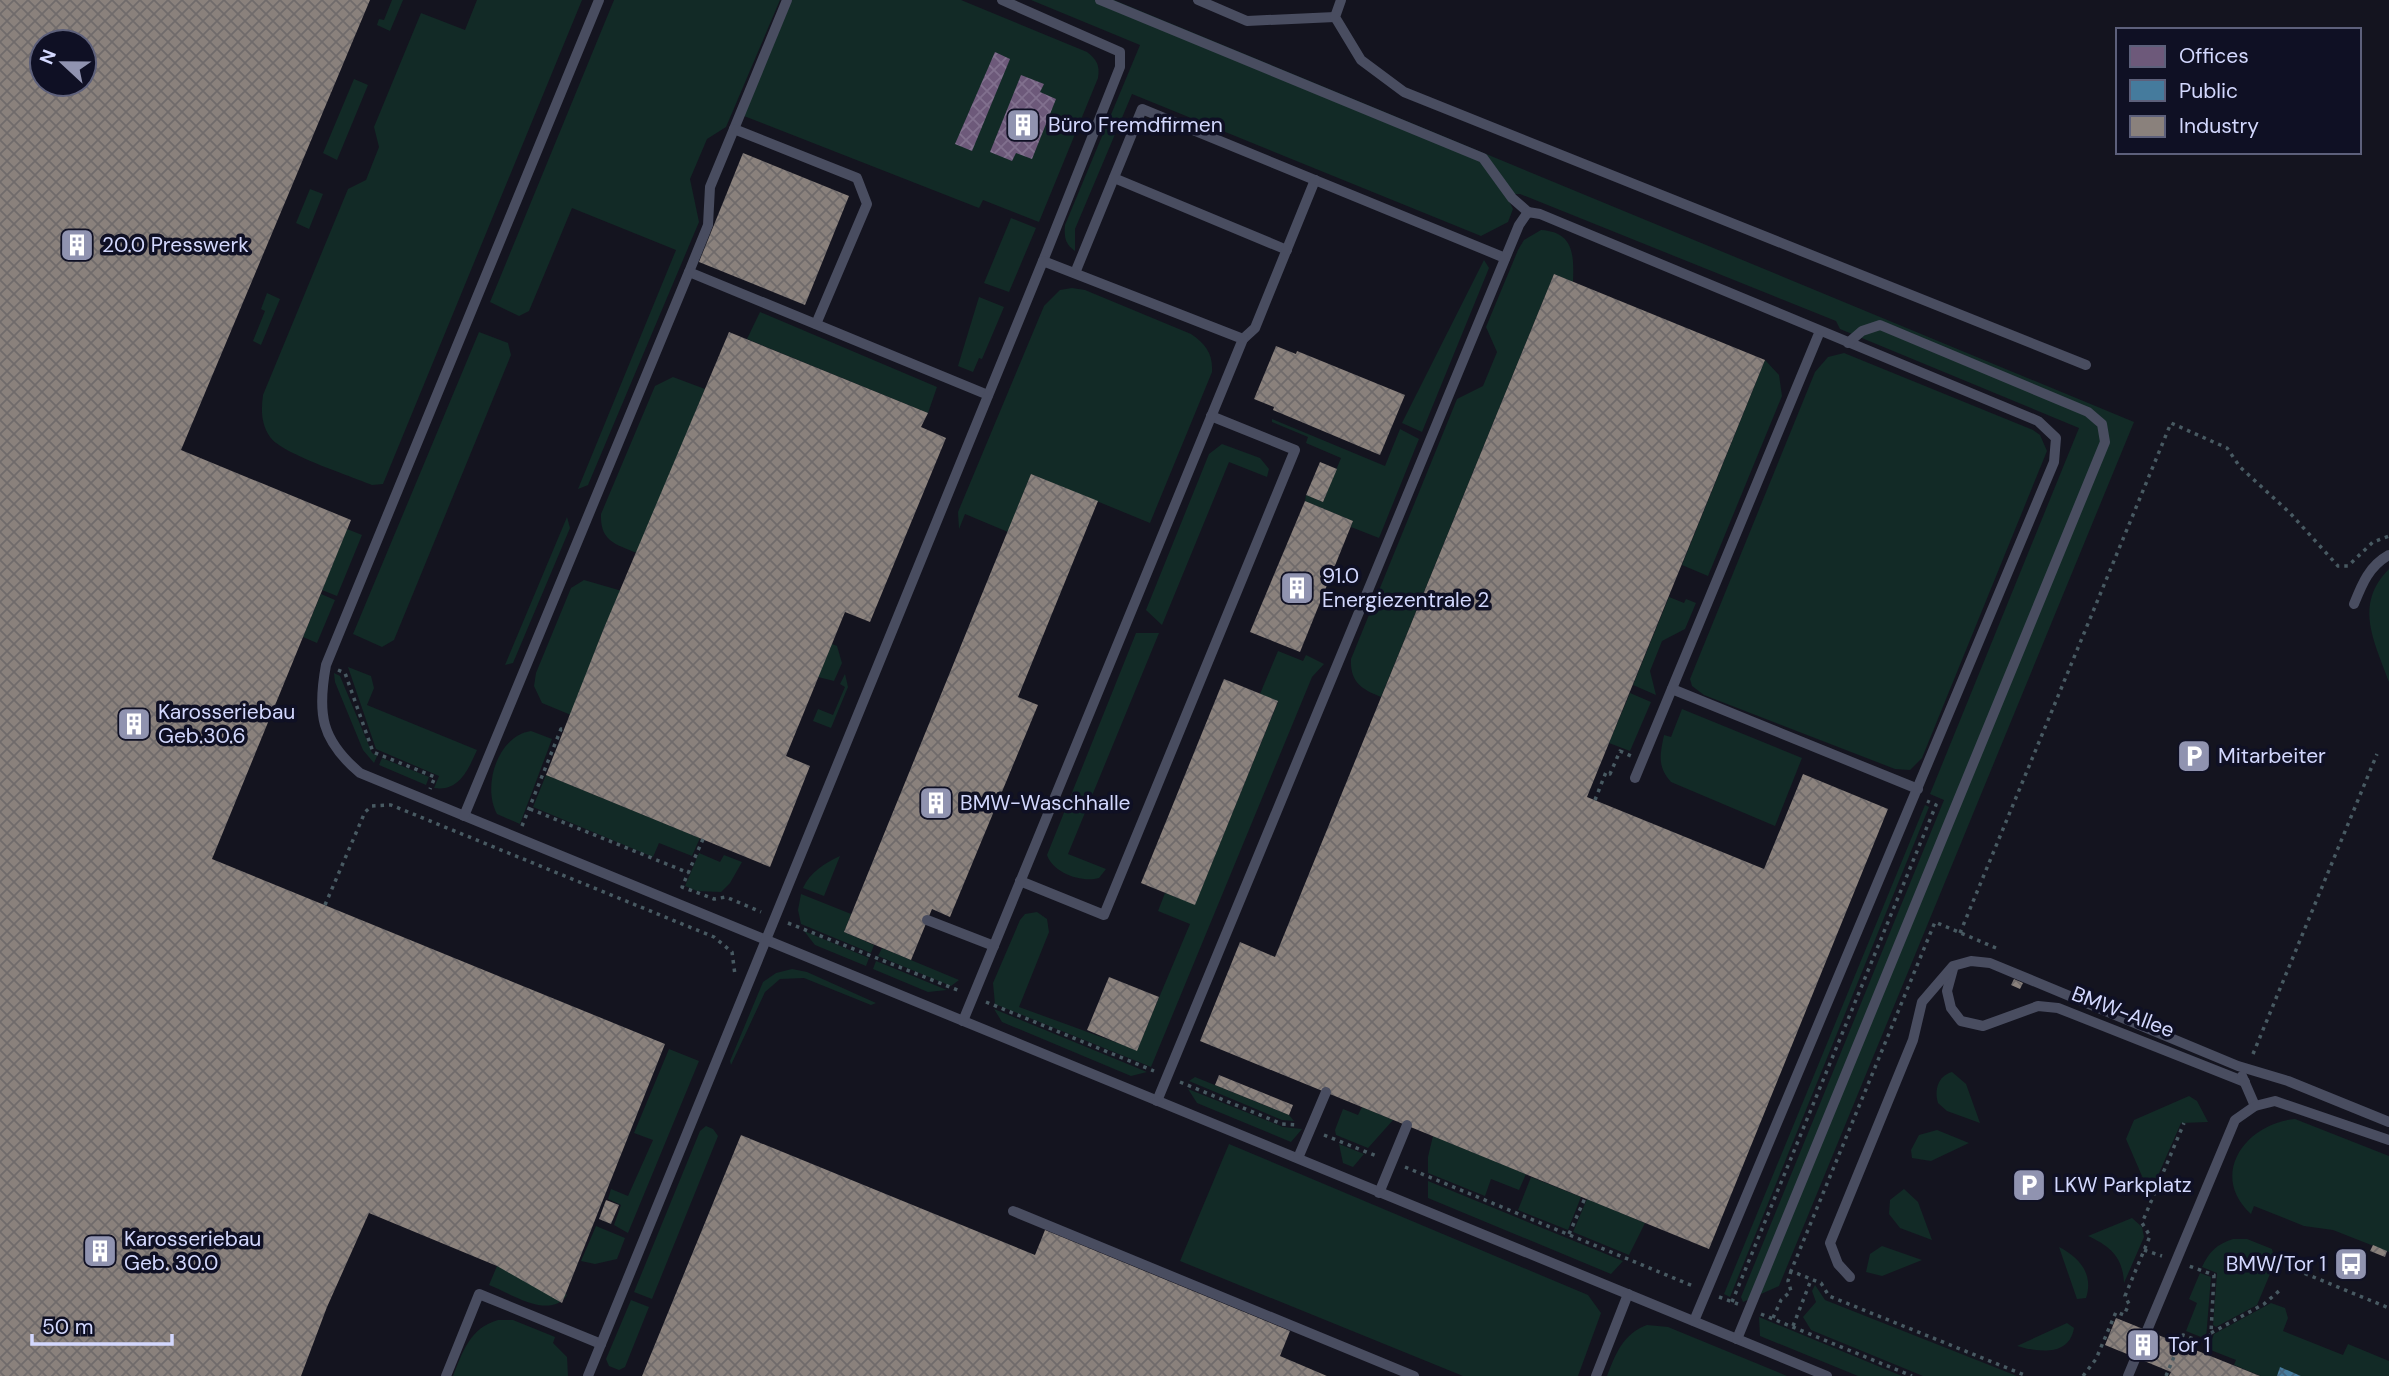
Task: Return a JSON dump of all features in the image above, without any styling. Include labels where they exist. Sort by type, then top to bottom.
[{"type":"lane","points":[[599,0],[327,665],[320,697],[325,729],[338,755],[360,773],[1827,1376]]},
{"type":"lane","points":[[464,816],[708,225],[710,187],[787,0]]},
{"type":"lane","points":[[588,1376],[1120,67],[1120,52],[1002,0]]},
{"type":"lane","points":[[1100,0],[1483,158],[1512,198],[1528,212],[1540,214],[2038,421],[2056,438],[2054,462],[1694,1321]]},
{"type":"lane","points":[[1198,0],[1247,21],[1335,16]]},
{"type":"lane","points":[[1335,16],[1341,0]]},
{"type":"lane","points":[[1335,16],[1361,60],[1404,92],[2086,365]]},
{"type":"lane","points":[[1075,273],[1142,109],[1505,258]]},
{"type":"lane","points":[[734,129],[857,178],[867,204],[816,324]]},
{"type":"lane","points":[[1114,178],[1287,250]]},
{"type":"lane","points":[[963,1021],[1243,339],[1255,328],[1315,180]]},
{"type":"lane","points":[[1157,1101],[1505,258],[1528,212]]},
{"type":"lane","points":[[1043,261],[1243,339]]},
{"type":"lane","points":[[689,272],[988,395]]},
{"type":"lane","points":[[1737,1339],[2105,442],[2102,424],[2088,412],[1880,326],[1862,331],[1848,342]]},
{"type":"lane","points":[[1635,778],[1820,331]]},
{"type":"lane","points":[[1020,881],[1104,915],[1285,476],[1295,450],[1211,416]]},
{"type":"lane","points":[[2354,604],[2365,577],[2379,561],[2389,555]]},
{"type":"lane","points":[[1672,689],[1916,793]]},
{"type":"lane","points":[[927,920],[993,946]]},
{"type":"lane","points":[[1850,1277],[1838,1264],[1830,1243],[1913,1040],[1922,1002],[1953,966],[1971,961],[1990,963],[2238,1066],[2288,1081],[2389,1122]]},
{"type":"lane","name":"BMW-Allee","points":[[1953,966],[1947,990],[1951,1008],[1961,1021],[1983,1026],[2038,1006],[2058,1007],[2245,1082]]},
{"type":"lane","points":[[2238,1066],[2255,1106]]},
{"type":"lane","points":[[1298,1158],[1326,1092]]},
{"type":"lane","points":[[2128,1376],[2225,1136],[2235,1120],[2255,1106],[2275,1101],[2389,1140]]},
{"type":"lane","points":[[1379,1193],[1407,1125]]},
{"type":"lane","points":[[1013,1211],[1414,1376]]},
{"type":"lane","points":[[446,1376],[480,1294],[601,1344]]},
{"type":"lane","points":[[1597,1376],[1628,1294]]},
{"type":"path","points":[[1960,933],[2171,423],[2227,448],[2240,467],[2290,513],[2338,566],[2348,566],[2363,549],[2389,536]]},
{"type":"path","points":[[327,665],[345,673],[373,752],[435,777],[417,816]]},
{"type":"path","points":[[511,854],[561,729],[565,730]]},
{"type":"path","points":[[1595,800],[1606,772],[1611,774],[1620,751],[1631,756],[1636,744]]},
{"type":"path","points":[[2262,1058],[2253,1054],[2377,754]]},
{"type":"path","points":[[1732,1302],[1936,805],[1916,793]]},
{"type":"path","points":[[325,905],[365,812],[382,804],[714,937],[732,952],[734,984]]},
{"type":"path","points":[[530,809],[688,873]]},
{"type":"path","points":[[703,839],[682,887],[714,899],[726,897],[1282,1124],[1310,1129],[1912,1376]]},
{"type":"path","points":[[1773,1319],[1782,1300],[1791,1291],[1788,1281],[1791,1271],[1935,922],[1998,949]]},
{"type":"path","points":[[2083,1376],[2096,1359],[2116,1312],[2124,1315],[2129,1304],[2125,1296],[2150,1236],[2142,1223],[2184,1123]]},
{"type":"path","points":[[1569,1234],[1585,1198]]},
{"type":"path","points":[[2144,1250],[2214,1275],[2211,1333],[2206,1344],[2183,1335],[2166,1376]]},
{"type":"path","points":[[2289,1267],[2389,1308]]},
{"type":"path","points":[[1791,1271],[1821,1283],[1829,1296],[2027,1376]]},
{"type":"path","points":[[1793,1327],[1811,1280]]},
{"type":"path","points":[[2211,1333],[2264,1304],[2279,1291]]},
{"type":"green space","points":[[392,0],[403,0],[390,31],[377,25],[379,19],[384,20]]},
{"type":"green space","points":[[477,0],[582,0],[383,484],[372,485],[277,444],[270,437],[263,422],[263,395],[348,189],[366,180],[379,147],[374,127],[421,13],[465,30]]},
{"type":"green space","points":[[614,0],[780,0],[726,127],[707,139],[690,179],[699,222],[588,485],[578,489],[676,250],[572,208],[529,311],[519,316],[490,302]]},
{"type":"green space","points":[[792,0],[961,0],[1087,52],[1098,66],[1098,78],[1039,222],[983,200],[979,208],[744,116]]},
{"type":"green space","points":[[1031,0],[1114,0],[2134,422],[1779,1286],[1743,1302],[1741,1297],[1944,800],[1930,794],[2079,428],[1840,329],[1836,321],[1520,194],[1514,194],[1509,201],[1513,209],[1508,222],[1481,236],[1132,94],[1075,229],[1075,251],[1066,240],[1065,225],[1140,45]]},
{"type":"green space","points":[[354,79],[368,85],[337,160],[323,153]]},
{"type":"green space","points":[[310,189],[323,194],[309,229],[296,223]]},
{"type":"green space","points":[[1011,218],[1036,228],[1009,292],[984,283]]},
{"type":"green space","points":[[1541,230],[1560,235],[1566,240],[1572,254],[1573,282],[1554,274],[1381,697],[1358,684],[1352,674],[1351,659],[1457,399],[1483,386],[1497,352],[1486,327],[1518,250],[1524,240]]},
{"type":"green space","points":[[1484,260],[1489,268],[1422,432],[1402,423]]},
{"type":"green space","points":[[1060,290],[1085,290],[1191,334],[1210,355],[1212,372],[1150,523],[1031,474],[1008,532],[965,514],[959,529],[958,512],[1044,306]]},
{"type":"green space","points":[[267,293],[280,299],[261,345],[253,341],[265,311],[261,309]]},
{"type":"green space","points":[[979,297],[1004,307],[982,359],[979,358],[973,372],[958,366]]},
{"type":"green space","points":[[760,312],[937,387],[928,413],[747,339]]},
{"type":"green space","points":[[479,332],[508,343],[511,355],[394,640],[382,647],[353,634]]},
{"type":"green space","points":[[1844,353],[2033,430],[2040,435],[2047,451],[1922,758],[1910,770],[1895,769],[1704,695],[1692,686],[1690,679],[1815,372],[1828,357]]},
{"type":"green space","points":[[1765,360],[1779,375],[1782,396],[1708,576],[1682,565]]},
{"type":"green space","points":[[673,377],[705,389],[637,553],[616,544],[606,536],[601,514],[655,386]]},
{"type":"green space","points":[[1272,419],[1385,466],[1400,429],[1419,439],[1379,538],[1351,527],[1353,521],[1305,501],[1306,495],[1323,502],[1341,458],[1306,443],[1308,437],[1272,422]]},
{"type":"green space","points":[[1222,444],[1260,458],[1269,469],[1267,477],[1229,462],[1162,625],[1146,610],[1209,454]]},
{"type":"green space","points":[[567,517],[570,528],[513,663],[505,665]]},
{"type":"green space","points":[[347,529],[362,535],[337,596],[322,590]]},
{"type":"green space","points":[[2389,569],[2389,682],[2373,638],[2369,610],[2378,583]]},
{"type":"green space","points":[[584,580],[622,591],[604,628],[571,715],[542,703],[534,686],[536,673],[571,588]]},
{"type":"green space","points":[[321,594],[335,600],[317,643],[303,637]]},
{"type":"green space","points":[[1669,597],[1684,603],[1686,599],[1696,603],[1685,629],[1662,641],[1650,671],[1656,695],[1633,685]]},
{"type":"green space","points":[[1136,633],[1159,633],[1068,854],[1106,869],[1099,878],[1077,878],[1055,867],[1047,855]]},
{"type":"green space","points":[[832,644],[837,646],[842,663],[834,681],[818,677]]},
{"type":"green space","points":[[1278,651],[1303,661],[1306,655],[1324,664],[1312,677],[1151,1067],[995,1004],[993,983],[1020,920],[1025,914],[1037,912],[1047,919],[1049,932],[1019,1007],[1137,1050],[1190,924],[1158,911],[1165,893],[1195,904],[1278,702],[1260,694]]},
{"type":"green space","points":[[348,667],[371,676],[374,688],[367,705],[477,750],[462,778],[450,787],[434,788],[439,776],[376,749]]},
{"type":"green space","points":[[334,673],[340,676],[372,753],[377,756],[374,763],[363,750],[335,682]]},
{"type":"green space","points":[[845,674],[848,687],[831,728],[813,721],[818,709],[833,715],[845,687],[840,684]]},
{"type":"green space","points":[[1630,693],[1651,702],[1630,751],[1609,743]]},
{"type":"green space","points":[[1682,709],[1802,758],[1775,826],[1671,782],[1663,771],[1661,749],[1664,735],[1671,737]]},
{"type":"green space","points":[[531,731],[552,739],[520,824],[497,814],[491,790],[492,777],[501,752],[509,742]]},
{"type":"green space","points":[[382,758],[429,777],[426,785],[379,765]]},
{"type":"green space","points":[[546,775],[700,838],[692,856],[659,843],[653,857],[533,807]]},
{"type":"green space","points":[[1925,805],[1929,807],[1730,1297],[1724,1294]]},
{"type":"green space","points":[[699,853],[720,862],[724,855],[742,862],[730,883],[721,892],[697,891],[685,886]]},
{"type":"green space","points":[[840,856],[824,896],[803,888],[818,869]]},
{"type":"green space","points":[[801,894],[851,914],[844,932],[874,945],[871,953],[801,924],[798,910]]},
{"type":"green space","points":[[804,931],[869,958],[866,966],[815,945]]},
{"type":"green space","points":[[882,948],[959,980],[951,986],[878,956]]},
{"type":"green space","points":[[876,961],[947,990],[928,992],[873,969]]},
{"type":"green space","points":[[792,969],[807,972],[876,1003],[871,1005],[804,978],[780,979],[765,992],[731,1065],[730,1061],[763,982],[776,973]]},
{"type":"green space","points":[[994,1009],[1147,1072],[1131,1076],[1002,1022]]},
{"type":"green space","points":[[669,1049],[699,1061],[628,1233],[614,1225],[621,1205],[608,1199],[611,1189],[628,1196],[653,1140],[634,1133]]},
{"type":"green space","points":[[1952,1072],[1966,1084],[1980,1123],[1947,1111],[1938,1103],[1938,1084]]},
{"type":"green space","points":[[1195,1077],[1289,1115],[1294,1121],[1282,1120],[1189,1081]]},
{"type":"green space","points":[[1188,1089],[1283,1127],[1302,1129],[1291,1142],[1197,1103]]},
{"type":"green space","points":[[2189,1096],[2197,1101],[2208,1122],[2181,1123],[2153,1187],[2148,1190],[2126,1139],[2134,1120]]},
{"type":"green space","points":[[1362,1107],[1393,1120],[1368,1148],[1336,1135],[1335,1130],[1343,1109],[1358,1115]]},
{"type":"green space","points":[[2295,1119],[2389,1156],[2389,1252],[2333,1230],[2304,1226],[2254,1206],[2251,1214],[2239,1199],[2233,1183],[2233,1168],[2238,1153],[2261,1130]]},
{"type":"green space","points":[[706,1126],[713,1129],[718,1136],[652,1299],[634,1292],[700,1131]]},
{"type":"green space","points":[[1937,1130],[1969,1143],[1931,1161],[1912,1158],[1911,1150],[1919,1135]]},
{"type":"green space","points":[[1433,1136],[1526,1174],[1519,1190],[1491,1179],[1485,1196],[1428,1173],[1428,1157]]},
{"type":"green space","points":[[1229,1144],[1588,1295],[1601,1313],[1578,1376],[1463,1376],[1180,1261]]},
{"type":"green space","points":[[1339,1144],[1364,1154],[1353,1167],[1343,1163]]},
{"type":"green space","points":[[1531,1177],[1581,1197],[1568,1230],[1518,1210]]},
{"type":"green space","points":[[1428,1181],[1623,1261],[1611,1274],[1428,1198]]},
{"type":"green space","points":[[1904,1189],[1918,1202],[1932,1240],[1900,1228],[1889,1214],[1890,1200]]},
{"type":"green space","points":[[1587,1199],[1645,1223],[1629,1255],[1573,1232]]},
{"type":"green space","points":[[2132,1218],[2142,1227],[2144,1237],[2124,1283],[2118,1259],[2109,1248],[2088,1236]]},
{"type":"green space","points":[[596,1226],[625,1238],[617,1259],[595,1264],[581,1261]]},
{"type":"green space","points":[[2233,1239],[2247,1239],[2272,1249],[2275,1262],[2257,1305],[2216,1327],[2213,1325],[2217,1273],[2202,1267],[2214,1249]]},
{"type":"green space","points":[[1882,1246],[1922,1260],[1882,1276],[1866,1272],[1870,1254]]},
{"type":"green space","points":[[2059,1247],[2083,1267],[2088,1281],[2086,1298],[2077,1299]]},
{"type":"green space","points":[[497,1266],[567,1295],[560,1302],[551,1305],[519,1299],[489,1285]]},
{"type":"green space","points":[[2200,1273],[2211,1277],[2206,1339],[2186,1331],[2197,1303],[2189,1299]]},
{"type":"green space","points":[[1815,1285],[1825,1300],[2017,1376],[1923,1376],[1811,1330],[1803,1317],[1816,1302],[1812,1291]]},
{"type":"green space","points":[[631,1300],[649,1307],[625,1367],[619,1370],[609,1366],[606,1359]]},
{"type":"green space","points":[[2271,1303],[2285,1308],[2288,1318],[2283,1331],[2343,1355],[2348,1344],[2389,1361],[2389,1376],[2301,1376],[2280,1368],[2277,1376],[2261,1376],[2234,1365],[2236,1360],[2208,1349],[2214,1334]]},
{"type":"green space","points":[[1759,1317],[1902,1376],[1858,1376],[1760,1336]]},
{"type":"green space","points":[[498,1320],[513,1320],[555,1337],[553,1343],[567,1357],[568,1376],[453,1376],[464,1349],[474,1335]]},
{"type":"green space","points":[[2067,1323],[2074,1328],[2066,1344],[2059,1348],[2043,1351],[2017,1346]]},
{"type":"green space","points":[[1647,1325],[1668,1327],[1787,1376],[1607,1376],[1626,1339]]},
{"type":"building: Offices","name":"Büro Fremdfirmen","points":[[995,52],[1010,59],[972,151],[955,144]]},
{"type":"building: Offices","name":"Büro Fremdfirmen","points":[[1021,75],[1044,84],[1040,92],[1056,99],[1032,159],[1016,153],[1012,161],[990,152]]},
{"type":"building: Public","points":[[2280,1367],[2301,1376],[2277,1376]]},
{"type":"building: Industry","points":[[0,0],[370,0],[181,450],[351,520],[212,859],[665,1044],[562,1303],[497,1266],[369,1213],[327,1307],[301,1376],[0,1376]]},
{"type":"building: Industry","points":[[743,153],[849,196],[805,305],[699,262]]},
{"type":"building: Industry","points":[[1554,274],[1765,360],[1587,797],[1764,869],[1803,774],[1888,809],[1709,1249],[1200,1041],[1240,942],[1275,957]]},
{"type":"building: Industry","points":[[729,332],[928,413],[921,427],[946,438],[870,622],[845,612],[786,756],[810,766],[770,867],[546,775],[604,628]]},
{"type":"building: Industry","points":[[1276,346],[1296,354],[1297,351],[1405,395],[1380,455],[1273,410],[1274,407],[1254,399]]},
{"type":"building: Industry","points":[[1320,462],[1337,469],[1323,502],[1306,495]]},
{"type":"building: Industry","name":"BMW-Waschhalle","points":[[1031,474],[1098,501],[1018,697],[1038,705],[950,917],[932,909],[911,960],[844,932]]},
{"type":"building: Industry","name":"91.0 Energiezentrale 2","points":[[1305,501],[1353,521],[1300,652],[1250,632]]},
{"type":"building: Industry","points":[[1224,679],[1278,701],[1195,905],[1141,883]]},
{"type":"building: Industry","points":[[1109,977],[1159,997],[1137,1051],[1087,1030]]},
{"type":"building: Industry","points":[[2014,979],[2023,983],[2020,989],[2011,985]]},
{"type":"building: Industry","points":[[1219,1075],[1293,1105],[1289,1115],[1215,1085]]},
{"type":"building: Industry","points":[[741,1135],[1035,1255],[1045,1230],[1290,1331],[1280,1356],[1327,1376],[642,1376]]},
{"type":"building: Industry","points":[[606,1200],[619,1205],[611,1224],[599,1219]]},
{"type":"building: Industry","points":[[2373,1245],[2387,1251],[2385,1257],[2370,1251]]},
{"type":"building: Industry","points":[[2116,1318],[2260,1376],[2169,1376],[2171,1372],[2105,1345]]},
{"type":"place","name":"Büro Fremdfirmen","points":[[1023,125]]},
{"type":"place","name":"20.0 Presswerk","points":[[77,245]]},
{"type":"place","name":"91.0 Energiezentrale 2","points":[[1297,588]]},
{"type":"place","name":"Karosseriebau Geb.30.6","points":[[134,724]]},
{"type":"place","name":"Mitarbeiter","points":[[2194,756]]},
{"type":"place","name":"BMW-Waschhalle","points":[[936,803]]},
{"type":"place","name":"LKW Parkplatz","points":[[2029,1185]]},
{"type":"place","name":"Karosseriebau Geb. 30.0","points":[[100,1251]]},
{"type":"place","name":"BMW/Tor 1","points":[[2351,1264]]},
{"type":"place","name":"Tor 1","points":[[2143,1345]]}]
